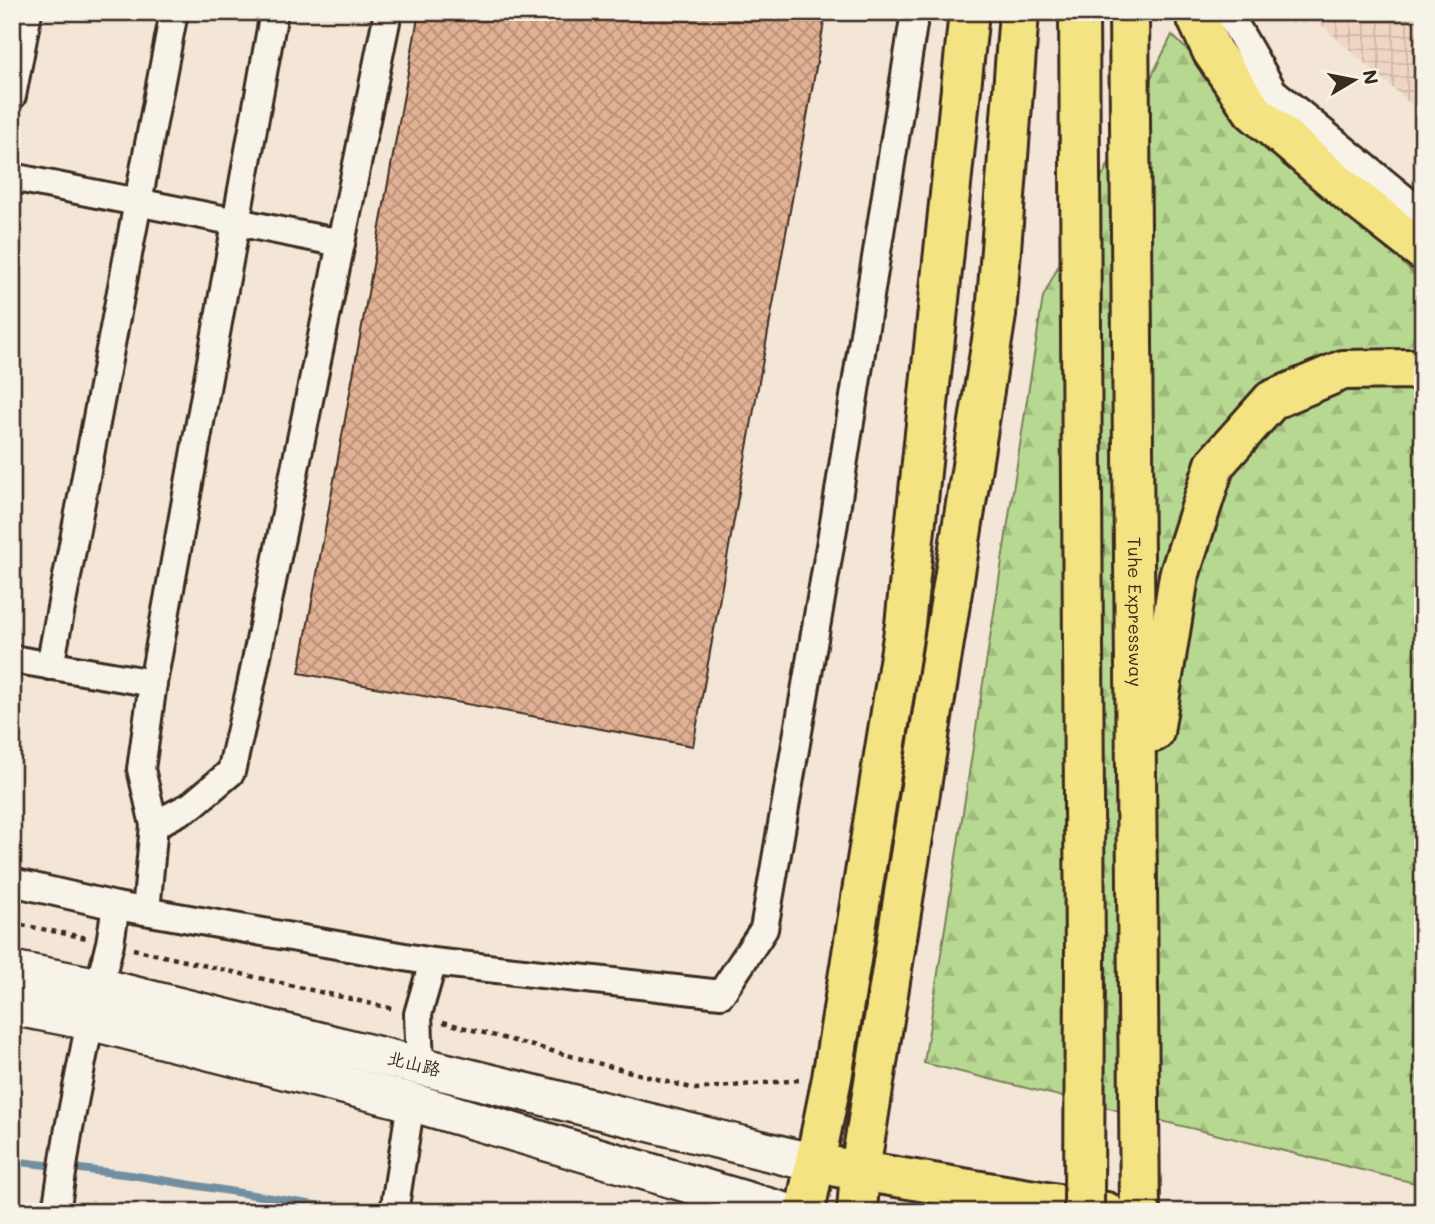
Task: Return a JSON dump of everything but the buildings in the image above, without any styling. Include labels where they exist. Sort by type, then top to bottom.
[{"type":"highway","points":[[805,1212],[832,1078],[905,625],[969,12]]},
{"type":"highway","points":[[857,1212],[860,1170],[996,315],[1019,12]]},
{"type":"highway","points":[[1079,12],[1084,1212]]},
{"type":"highway","name":"Tuhe Expressway","points":[[1129,12],[1140,1212]]},
{"type":"highway","points":[[1194,12],[1212,51],[1253,111],[1354,197],[1423,251]]},
{"type":"highway","points":[[1138,849],[1179,576],[1215,464],[1272,400],[1343,370],[1412,369],[1423,373]]},
{"type":"highway","points":[[814,1163],[1106,1212]]},
{"type":"main road","name":"北山路","points":[[12,970],[95,1004],[411,1102],[785,1212]]},
{"type":"main road","name":"北山路","points":[[12,1006],[95,1004],[420,1066],[814,1163]]},
{"type":"street","points":[[12,96],[28,12]]},
{"type":"street","points":[[50,666],[174,12]]},
{"type":"street","points":[[146,911],[154,825],[141,769],[153,683],[275,12]]},
{"type":"street","points":[[154,825],[192,805],[231,772],[388,12]]},
{"type":"street","points":[[12,882],[116,906],[433,962],[721,994],[764,929],[834,523],[915,12]]},
{"type":"street","points":[[1228,12],[1273,91],[1423,214]]},
{"type":"street","points":[[12,177],[341,243]]},
{"type":"street","points":[[12,659],[153,683]]},
{"type":"street","points":[[56,1212],[69,1128],[116,906]]},
{"type":"street","points":[[420,1066],[418,1014],[433,962]]},
{"type":"street","points":[[396,1200],[411,1102]]},
{"type":"shaded area","points":[[1307,12],[1423,12],[1423,115]]},
{"type":"green space","points":[[1172,35],[1423,283],[1423,1185],[924,1063],[1043,297]]},
{"type":"waterway","points":[[12,1161],[131,1175],[358,1212]]}]
